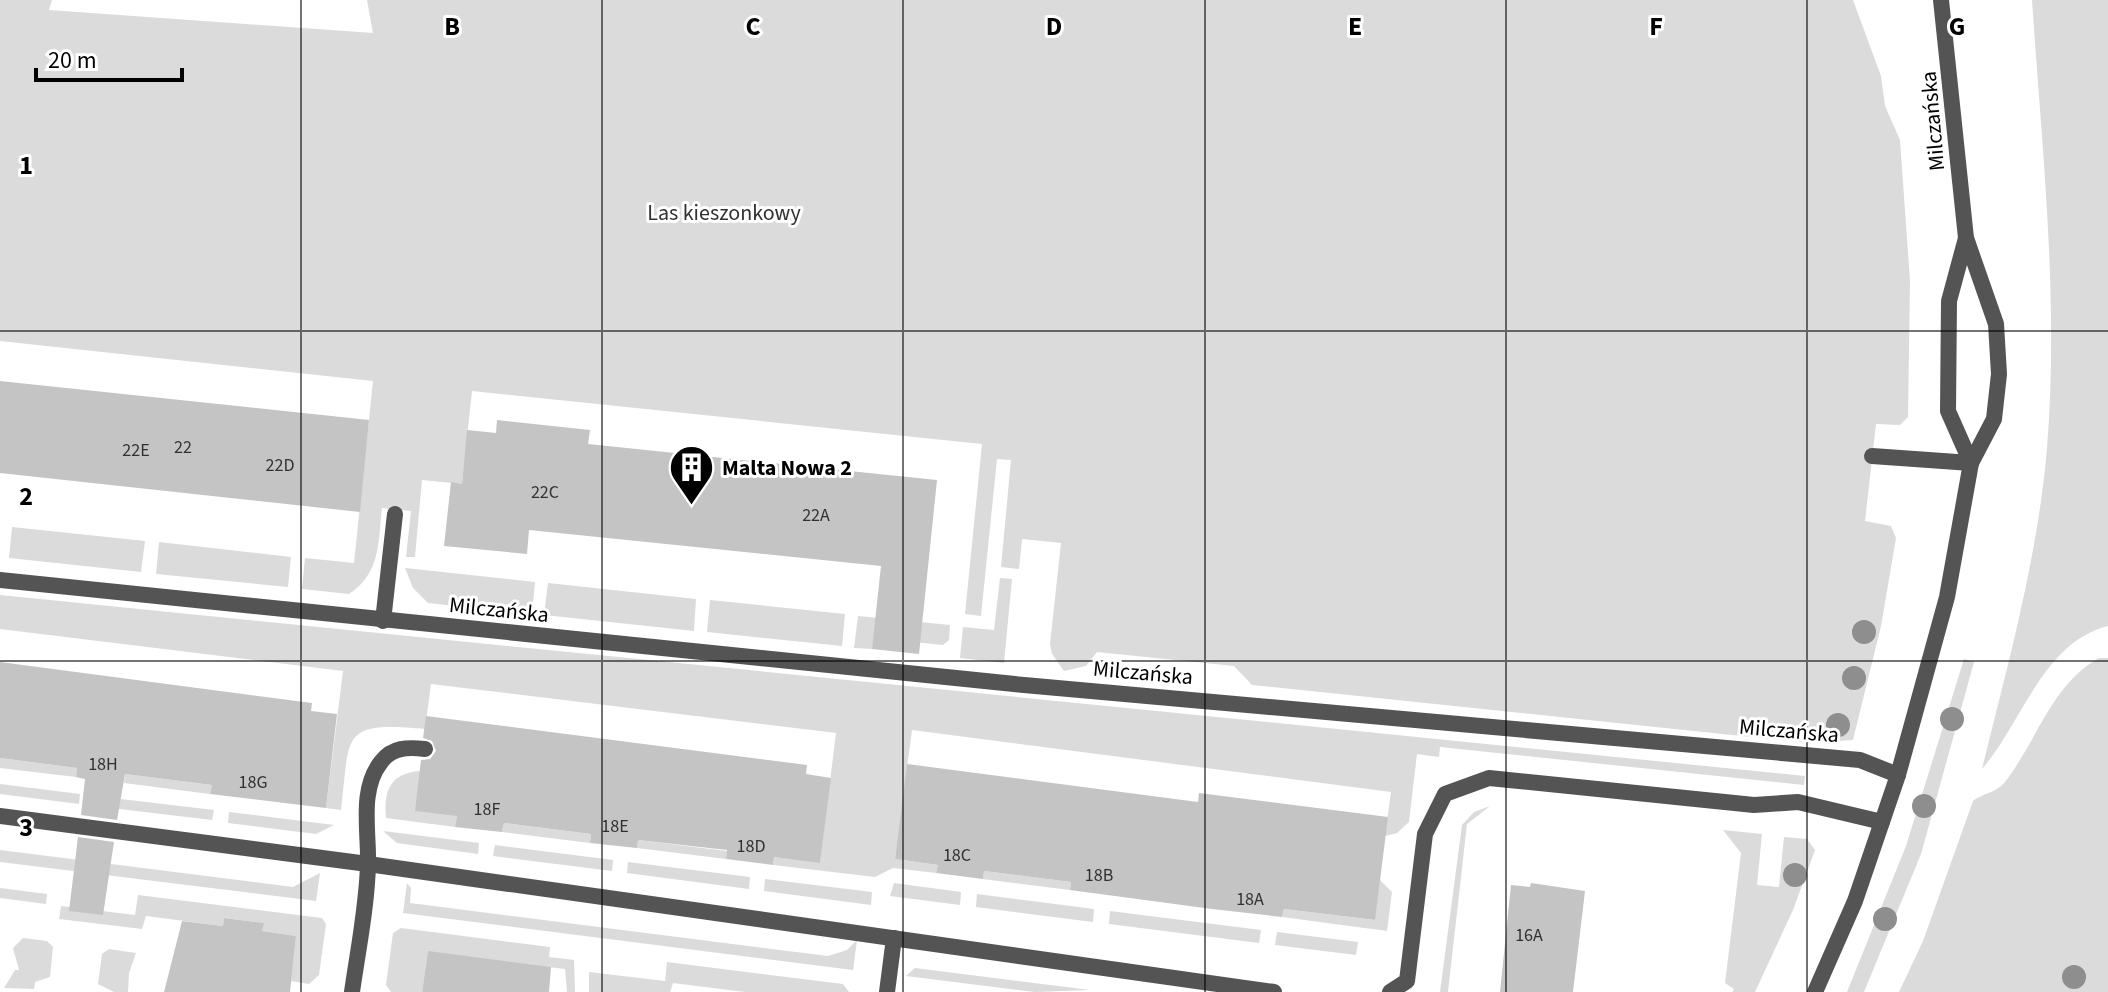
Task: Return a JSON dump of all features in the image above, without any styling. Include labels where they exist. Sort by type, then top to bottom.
[{"type":"street","name":"Milczańska","points":[[1815,992],[1855,901],[1898,775],[1947,597],[1971,463],[1994,419],[1999,374],[1996,324],[1966,238],[1941,0]]},
{"type":"street","name":"Milczańska","points":[[1966,238],[1949,301],[1948,411],[1971,463]]},
{"type":"street","points":[[1872,456],[1971,463]]},
{"type":"street","points":[[383,621],[395,514]]},
{"type":"street","name":"Milczańska","points":[[0,580],[1024,685],[1860,760],[1898,775]]},
{"type":"street","points":[[352,992],[368,864],[367,832],[372,778],[382,760],[393,751],[405,747],[425,749]]},
{"type":"street","points":[[1390,992],[1407,981],[1425,834],[1445,794],[1474,783],[1489,778],[1754,805],[1798,802],[1882,822]]},
{"type":"street","points":[[0,816],[368,864],[1274,992]]},
{"type":"street","points":[[887,992],[894,938]]},
{"type":"green space","name":"Las kieszonkowy","points":[[0,0],[52,0],[49,10],[373,33],[367,0],[1853,0],[1881,76],[1885,106],[1900,140],[1910,281],[1908,417],[1900,425],[1876,424],[1865,521],[1891,526],[1896,538],[1881,626],[1853,740],[1810,743],[1252,685],[1234,666],[1097,652],[1086,666],[1064,671],[1052,654],[1050,644],[1061,543],[1022,539],[1019,569],[1001,567],[1011,460],[997,459],[981,616],[965,614],[982,444],[472,391],[462,484],[422,480],[415,557],[406,557],[411,511],[382,508],[376,556],[359,586],[349,594],[302,589],[305,558],[354,563],[373,381],[0,341]]},
{"type":"green space","points":[[2032,0],[2108,0],[2108,626],[2086,635],[2050,666],[1982,769],[2029,569],[2047,448],[2050,280]]},
{"type":"green space","points":[[12,527],[145,541],[141,572],[9,558]]},
{"type":"green space","points":[[159,542],[291,557],[288,587],[156,574]]},
{"type":"green space","points":[[405,568],[535,582],[532,614],[428,603],[413,588]]},
{"type":"green space","points":[[1000,578],[1012,579],[1004,663],[960,658],[963,627],[994,630]]},
{"type":"green space","points":[[548,583],[696,599],[694,631],[544,615]]},
{"type":"green space","points":[[0,595],[1805,776],[1804,785],[1440,747],[1439,757],[1417,754],[1409,822],[1397,833],[1385,836],[1391,792],[912,730],[895,859],[938,865],[936,873],[893,868],[875,877],[773,865],[774,857],[820,862],[836,733],[431,684],[425,729],[377,728],[363,731],[354,738],[346,764],[341,810],[326,808],[343,671],[0,629]]},
{"type":"green space","points":[[710,600],[845,614],[842,646],[707,632]]},
{"type":"green space","points":[[858,616],[950,625],[949,640],[943,645],[874,638],[872,649],[854,648]]},
{"type":"green space","points":[[2099,658],[2108,658],[2108,992],[1899,992],[1923,941],[1973,801],[2005,782],[2057,698],[2082,669]]},
{"type":"green space","points":[[1964,659],[1974,662],[1921,854],[1864,992],[1847,992],[1906,846]]},
{"type":"green space","points":[[0,758],[77,768],[76,777],[0,768]]},
{"type":"green space","points":[[420,771],[457,816],[455,827],[386,818],[386,799],[391,785],[402,775]]},
{"type":"green space","points":[[125,774],[212,785],[210,794],[124,783]]},
{"type":"green space","points":[[0,784],[80,794],[79,804],[0,794]]},
{"type":"green space","points":[[95,796],[214,810],[212,820],[94,806]]},
{"type":"green space","points":[[1490,806],[1467,824],[1448,992],[1440,992],[1462,825],[1474,812]]},
{"type":"green space","points":[[229,812],[334,825],[316,834],[228,823]]},
{"type":"green space","points":[[504,823],[591,834],[590,843],[502,832]]},
{"type":"green space","points":[[1723,830],[1762,834],[1757,885],[1779,887],[1784,837],[1807,839],[1815,850],[1793,910],[1755,992],[1732,992],[1734,989],[1725,983],[1741,853]]},
{"type":"green space","points":[[383,831],[479,843],[478,854],[397,843]]},
{"type":"green space","points":[[638,840],[727,851],[726,859],[637,848]]},
{"type":"green space","points":[[495,845],[613,860],[612,871],[493,856]]},
{"type":"green space","points":[[0,850],[293,887],[320,873],[316,901],[0,862]]},
{"type":"green space","points":[[628,862],[750,877],[749,889],[627,873]]},
{"type":"green space","points":[[984,871],[1071,882],[1070,890],[983,879]]},
{"type":"green space","points":[[765,879],[872,892],[871,905],[764,891]]},
{"type":"green space","points":[[1380,880],[1392,892],[1387,931],[1282,917],[1284,909],[1374,920]]},
{"type":"green space","points":[[407,883],[411,888],[410,903],[828,956],[847,950],[857,940],[853,970],[403,913]]},
{"type":"green space","points":[[894,883],[961,892],[960,905],[890,896]]},
{"type":"green space","points":[[0,888],[47,894],[46,904],[0,898]]},
{"type":"green space","points":[[977,894],[1094,909],[1093,922],[976,907]]},
{"type":"green space","points":[[138,895],[322,918],[326,924],[319,975],[309,984],[291,981],[296,936],[262,931],[263,923],[224,918],[223,926],[146,916],[142,929],[59,919],[61,906],[135,915]]},
{"type":"green space","points":[[1110,911],[1261,930],[1259,943],[1109,924]]},
{"type":"green space","points":[[401,928],[550,947],[549,957],[574,960],[575,992],[567,992],[565,969],[428,952],[422,992],[391,992],[386,985],[393,933]]},
{"type":"green space","points":[[1277,932],[1358,942],[1356,955],[1275,945]]},
{"type":"green space","points":[[23,938],[47,941],[53,947],[50,977],[35,982],[34,989],[4,988],[15,970],[19,970],[13,948]]},
{"type":"green space","points":[[109,949],[136,953],[129,973],[128,992],[114,992],[98,984],[102,954]]},
{"type":"green space","points":[[667,962],[843,984],[849,992],[745,992],[673,983],[670,992],[589,992],[589,972],[665,981]]},
{"type":"green space","points":[[915,968],[1090,990],[1035,992],[906,976]]},
{"type":"building","points":[[0,381],[369,420],[360,512],[0,473]]},
{"type":"building","name":"Malta Nowa 2","points":[[497,420],[590,430],[588,444],[937,480],[919,654],[872,649],[881,566],[529,530],[527,554],[444,546],[451,482],[462,484],[467,430],[496,433]]},
{"type":"building","points":[[0,662],[312,703],[311,711],[337,714],[326,808],[210,794],[212,785],[125,774],[117,820],[81,815],[85,779],[76,777],[77,768],[0,758]]},
{"type":"building","points":[[426,716],[807,765],[806,774],[831,778],[820,863],[774,857],[773,865],[726,859],[727,850],[638,840],[637,848],[590,843],[591,834],[504,823],[502,832],[455,827],[457,816],[415,811],[421,760],[430,759],[436,751],[432,741],[423,738]]},
{"type":"building","points":[[907,764],[1198,802],[1199,793],[1388,817],[1375,920],[1284,909],[1282,917],[1212,909],[1070,890],[1071,882],[984,871],[983,879],[936,873],[938,865],[895,859]]},
{"type":"building","points":[[78,837],[114,842],[103,915],[69,911]]},
{"type":"building","points":[[1531,883],[1585,891],[1573,992],[1500,992],[1511,885],[1530,887]]},
{"type":"building","points":[[224,918],[264,923],[262,931],[296,936],[290,992],[164,992],[182,921],[223,926]]},
{"type":"building","points":[[428,951],[551,967],[549,992],[422,992]]},
{"type":"place","name":"Malta Nowa 2","points":[[691,507]]}]
